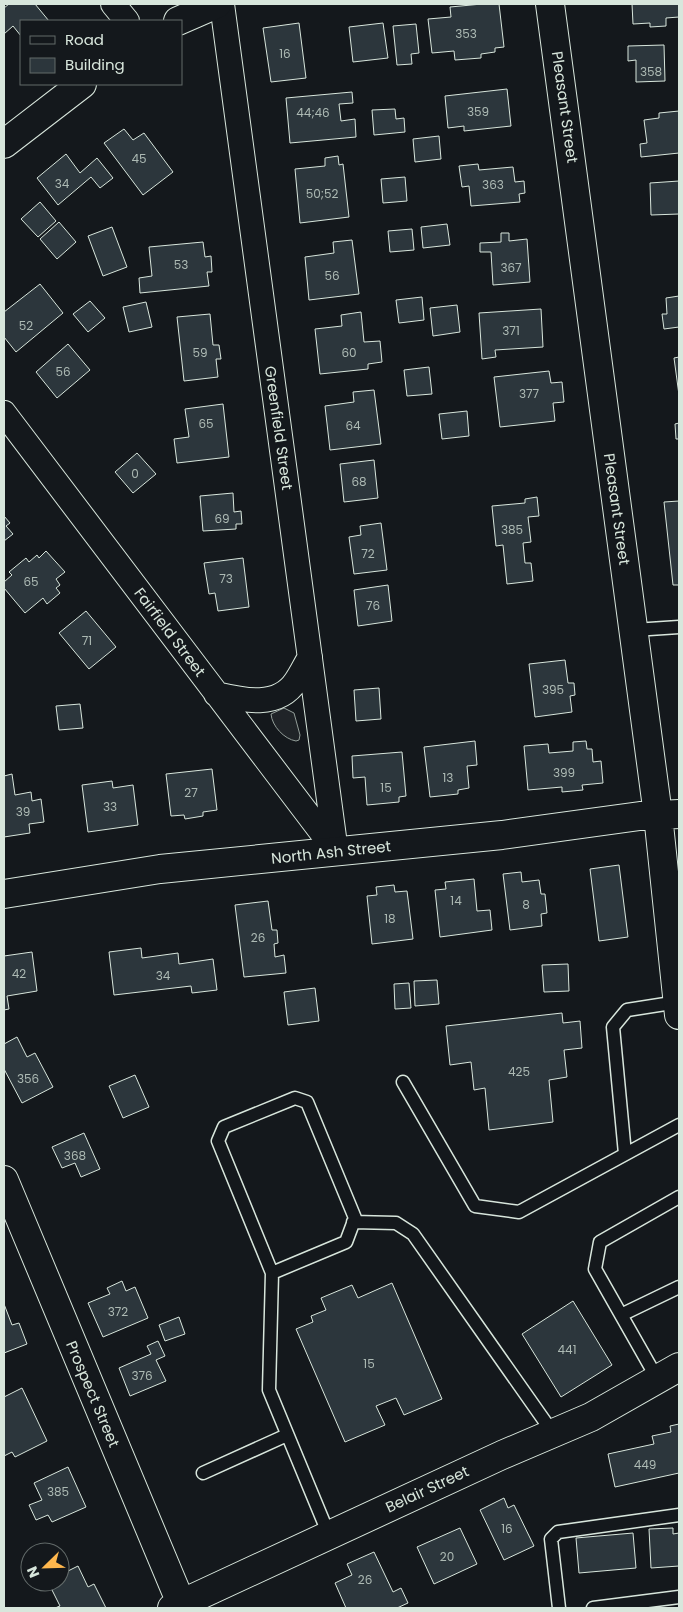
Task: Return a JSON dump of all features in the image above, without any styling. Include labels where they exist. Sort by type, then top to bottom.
[{"type":"main road","points":[[180,20],[217,4]]},
{"type":"main road","name":"Pleasant Street","points":[[550,4],[634,630],[669,815],[679,1008]]},
{"type":"main road","points":[[4,144],[81,85]]},
{"type":"main road","name":"North Ash Street","points":[[4,894],[160,869],[502,835],[669,815]]},
{"type":"main road","name":"Prospect Street","points":[[4,1180],[179,1607]]},
{"type":"main road","name":"Belair Street","points":[[179,1607],[329,1535],[591,1418],[669,1374]]},
{"type":"street","points":[[113,4],[126,20]]},
{"type":"street","name":"Greenfield Street","points":[[222,4],[336,852]]},
{"type":"street","name":"Fairfield Street","points":[[4,413],[336,852]]},
{"type":"street","points":[[216,694],[244,700],[260,701],[277,696],[295,683],[310,657]]},
{"type":"lane","points":[[634,630],[679,627]]},
{"type":"lane","points":[[626,1154],[613,1027],[627,1010],[679,1008]]},
{"type":"lane","points":[[403,1082],[475,1206],[519,1212],[679,1125]]},
{"type":"lane","points":[[272,1273],[346,1242],[355,1218],[307,1102],[295,1098],[224,1127],[218,1141],[272,1273],[269,1390],[329,1535]]},
{"type":"lane","points":[[669,1374],[621,1315],[595,1269],[600,1242],[679,1197]]},
{"type":"lane","points":[[353,1222],[396,1223],[413,1234],[553,1434]]},
{"type":"lane","points":[[621,1315],[679,1286]]},
{"type":"lane","points":[[202,1473],[287,1435]]},
{"type":"lane","points":[[559,1608],[551,1539],[558,1532],[679,1515]]},
{"type":"lane","points":[[593,1608],[679,1597]]},
{"type":"shaded area","points":[[284,708],[294,713],[300,735],[299,740],[287,738],[279,731],[272,719],[271,714]]},
{"type":"building","points":[[9,4],[35,4],[48,20],[20,20],[20,35],[13,26],[4,34],[4,8]]},
{"type":"building","points":[[499,4],[504,47],[495,48],[495,52],[481,54],[481,58],[455,60],[454,51],[432,53],[428,19],[451,17],[450,7]]},
{"type":"building","points":[[632,4],[679,4],[679,17],[666,18],[666,26],[650,27],[650,23],[633,24]]},
{"type":"building","points":[[299,23],[306,78],[271,82],[263,28]]},
{"type":"building","points":[[383,23],[388,58],[353,62],[349,27]]},
{"type":"building","points":[[416,24],[419,53],[411,54],[412,64],[397,65],[393,26]]},
{"type":"building","points":[[664,45],[665,81],[636,82],[636,60],[628,61],[628,46]]},
{"type":"building","points":[[507,89],[511,126],[464,131],[464,126],[448,128],[445,96]]},
{"type":"building","points":[[352,92],[353,103],[339,104],[341,121],[355,119],[356,137],[290,143],[286,98]]},
{"type":"building","points":[[395,109],[396,119],[404,118],[405,132],[374,135],[372,110]]},
{"type":"building","points":[[679,111],[679,153],[641,157],[640,144],[647,143],[644,120],[659,118],[659,113]]},
{"type":"building","points":[[124,129],[133,140],[144,133],[173,172],[143,195],[104,143]]},
{"type":"building","points":[[439,136],[441,159],[415,162],[413,139]]},
{"type":"building","points":[[66,154],[80,173],[97,158],[113,178],[100,188],[91,177],[58,205],[37,178]]},
{"type":"building","points":[[338,156],[339,165],[343,164],[349,217],[300,223],[295,169],[325,166],[325,158]]},
{"type":"building","points":[[478,164],[479,170],[513,167],[515,182],[524,181],[525,193],[519,194],[520,202],[471,206],[469,186],[462,187],[459,166]]},
{"type":"building","points":[[405,177],[407,201],[383,203],[381,179]]},
{"type":"building","points":[[679,181],[679,214],[651,215],[650,183]]},
{"type":"building","points":[[40,202],[56,221],[38,237],[21,219]]},
{"type":"building","points":[[59,222],[76,242],[57,259],[40,239]]},
{"type":"building","points":[[447,224],[450,245],[423,248],[421,227]]},
{"type":"building","points":[[112,227],[127,267],[103,276],[88,236]]},
{"type":"building","points":[[412,229],[414,250],[390,252],[388,231]]},
{"type":"building","points":[[501,233],[509,233],[509,241],[527,239],[530,282],[493,285],[491,252],[480,252],[480,243],[501,242]]},
{"type":"building","points":[[352,240],[359,294],[309,300],[305,257],[334,253],[333,242]]},
{"type":"building","points":[[203,242],[205,257],[211,256],[212,272],[207,272],[209,286],[140,293],[139,278],[152,276],[149,247]]},
{"type":"building","points":[[40,284],[63,313],[16,352],[4,337],[4,312]]},
{"type":"building","points":[[679,296],[679,327],[664,329],[662,314],[667,314],[666,298]]},
{"type":"building","points":[[422,297],[424,320],[399,323],[396,300]]},
{"type":"building","points":[[90,301],[105,318],[88,332],[73,314]]},
{"type":"building","points":[[146,302],[152,327],[129,332],[123,307]]},
{"type":"building","points":[[457,305],[460,332],[433,336],[430,308]]},
{"type":"building","points":[[541,309],[543,347],[495,350],[496,357],[482,359],[479,313]]},
{"type":"building","points":[[361,312],[364,342],[380,341],[382,362],[368,364],[368,369],[320,374],[315,329],[342,326],[341,315]]},
{"type":"building","points":[[210,314],[213,345],[219,345],[221,359],[216,359],[218,377],[184,381],[177,317]]},
{"type":"building","points":[[68,344],[90,370],[57,398],[36,372]]},
{"type":"building","points":[[679,357],[679,395],[674,358]]},
{"type":"building","points":[[429,367],[432,394],[407,396],[404,370]]},
{"type":"building","points":[[549,371],[551,383],[562,382],[564,402],[553,403],[555,421],[500,427],[494,377]]},
{"type":"building","points":[[374,390],[381,444],[330,450],[325,406],[354,402],[353,392]]},
{"type":"building","points":[[223,404],[229,457],[177,463],[174,439],[189,437],[185,409]]},
{"type":"building","points":[[467,411],[469,436],[442,439],[439,414]]},
{"type":"building","points":[[679,423],[679,439],[676,439],[675,424]]},
{"type":"building","points":[[137,453],[156,474],[133,493],[115,472]]},
{"type":"building","points":[[374,460],[378,498],[344,502],[340,464]]},
{"type":"building","points":[[233,493],[234,512],[241,511],[242,524],[236,524],[236,529],[203,531],[200,496]]},
{"type":"building","points":[[537,497],[539,516],[528,517],[531,542],[523,543],[525,563],[531,563],[533,581],[507,584],[503,545],[496,546],[492,506],[525,503],[525,499]]},
{"type":"building","points":[[679,501],[679,585],[673,585],[664,502]]},
{"type":"building","points":[[4,516],[10,523],[6,526],[13,534],[4,541]]},
{"type":"building","points":[[381,523],[387,570],[354,574],[349,537],[361,535],[360,526]]},
{"type":"building","points":[[46,551],[65,572],[56,579],[60,585],[56,588],[60,593],[47,604],[43,598],[25,613],[4,588],[4,582],[12,575],[9,572],[26,558],[29,562],[37,555],[39,558]]},
{"type":"building","points":[[243,558],[249,607],[218,611],[215,593],[209,594],[204,563]]},
{"type":"building","points":[[388,585],[392,621],[358,626],[354,590]]},
{"type":"building","points":[[86,611],[116,647],[89,669],[59,633]]},
{"type":"building","points":[[565,660],[568,683],[574,683],[575,695],[570,696],[572,712],[535,717],[529,664]]},
{"type":"building","points":[[379,688],[381,719],[356,721],[354,690]]},
{"type":"building","points":[[80,704],[83,728],[59,730],[56,706]]},
{"type":"building","points":[[475,741],[477,765],[467,766],[469,788],[458,790],[458,794],[430,797],[424,747]]},
{"type":"building","points":[[586,741],[587,749],[592,749],[593,762],[601,761],[603,783],[582,785],[583,790],[562,792],[562,787],[528,790],[524,746],[548,744],[549,753],[573,751],[573,742]]},
{"type":"building","points":[[402,752],[406,796],[399,797],[399,802],[367,805],[365,777],[353,778],[352,756]]},
{"type":"building","points":[[212,769],[217,810],[203,812],[203,816],[185,819],[184,815],[171,816],[166,774]]},
{"type":"building","points":[[12,774],[15,795],[31,792],[32,801],[41,799],[44,822],[29,824],[30,833],[4,837],[4,776]]},
{"type":"building","points":[[112,781],[113,788],[133,785],[138,825],[88,832],[82,785]]},
{"type":"building","points":[[619,865],[628,937],[599,941],[590,869]]},
{"type":"building","points":[[521,872],[522,882],[539,880],[541,894],[545,894],[547,913],[541,914],[542,926],[510,930],[503,874]]},
{"type":"building","points":[[474,879],[477,911],[490,910],[492,930],[440,937],[435,890],[446,889],[445,882]]},
{"type":"building","points":[[394,885],[395,892],[407,891],[413,939],[372,944],[367,896],[377,895],[376,887]]},
{"type":"building","points":[[268,901],[272,930],[277,930],[278,943],[274,944],[275,957],[284,955],[286,973],[244,977],[235,905]]},
{"type":"building","points":[[141,948],[142,958],[178,953],[179,964],[213,959],[217,990],[192,993],[191,986],[114,995],[109,952]]},
{"type":"building","points":[[32,952],[37,991],[7,996],[9,1009],[4,1010],[4,956]]},
{"type":"building","points":[[568,964],[569,991],[544,992],[542,965]]},
{"type":"building","points":[[437,980],[439,1004],[415,1006],[414,981]]},
{"type":"building","points":[[409,983],[411,1008],[395,1009],[394,984]]},
{"type":"building","points":[[315,988],[319,1021],[288,1025],[284,992]]},
{"type":"building","points":[[562,1013],[563,1023],[580,1021],[582,1048],[564,1050],[567,1077],[549,1080],[553,1122],[489,1130],[485,1088],[474,1090],[471,1062],[450,1065],[446,1026]]},
{"type":"building","points":[[17,1037],[27,1057],[35,1053],[53,1087],[22,1103],[4,1069],[4,1044]]},
{"type":"building","points":[[135,1075],[149,1107],[123,1118],[109,1086]]},
{"type":"building","points":[[84,1133],[100,1169],[81,1177],[75,1163],[62,1168],[52,1147]]},
{"type":"building","points":[[122,1281],[126,1291],[135,1287],[148,1318],[103,1337],[88,1303],[110,1294],[107,1288]]},
{"type":"building","points":[[392,1283],[442,1399],[404,1415],[396,1398],[376,1406],[385,1425],[345,1442],[296,1329],[313,1322],[311,1316],[326,1310],[321,1298],[352,1285],[358,1298]]},
{"type":"building","points":[[573,1301],[612,1365],[561,1397],[522,1334]]},
{"type":"building","points":[[4,1304],[12,1325],[19,1323],[27,1344],[4,1353]]},
{"type":"building","points":[[179,1317],[185,1334],[165,1341],[159,1325]]},
{"type":"building","points":[[158,1341],[165,1356],[156,1360],[166,1381],[130,1396],[119,1368],[151,1354],[147,1346]]},
{"type":"building","points":[[22,1388],[47,1441],[15,1457],[12,1452],[4,1456],[4,1397]]},
{"type":"building","points":[[679,1424],[679,1473],[615,1487],[608,1454],[654,1444],[652,1436],[671,1432],[670,1426]]},
{"type":"building","points":[[68,1467],[86,1507],[52,1522],[48,1515],[36,1520],[29,1505],[42,1500],[34,1483]]},
{"type":"building","points":[[504,1498],[508,1508],[514,1505],[534,1546],[504,1560],[480,1510]]},
{"type":"building","points":[[460,1528],[477,1564],[434,1584],[417,1547]]},
{"type":"building","points":[[673,1528],[673,1534],[679,1533],[679,1566],[651,1568],[649,1529]]},
{"type":"building","points":[[633,1533],[636,1568],[579,1573],[576,1538]]},
{"type":"building","points":[[374,1552],[393,1592],[401,1588],[408,1603],[397,1608],[346,1608],[335,1583],[352,1575],[347,1564]]},
{"type":"building","points":[[78,1566],[88,1587],[94,1584],[106,1608],[55,1608],[60,1606],[53,1592],[70,1592],[70,1570]]}]
